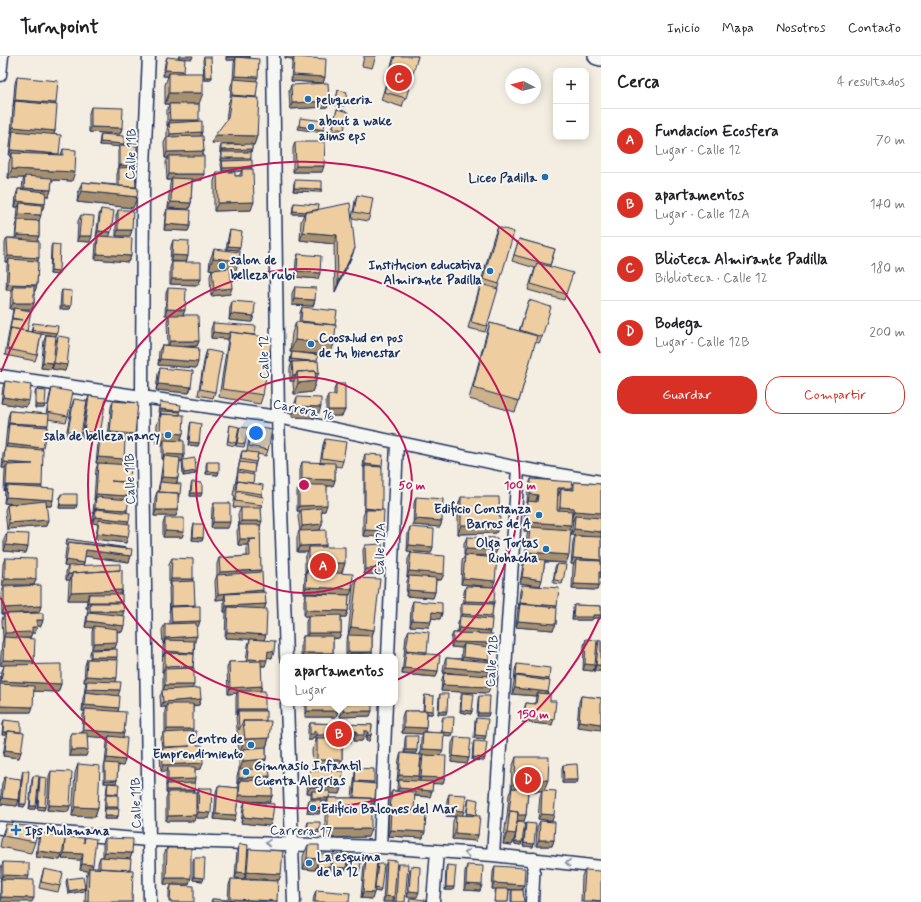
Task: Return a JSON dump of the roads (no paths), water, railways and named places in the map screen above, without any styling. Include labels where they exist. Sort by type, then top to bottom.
[{"type":"main road","points":[[597,56],[601,57]]},
{"type":"street","points":[[0,75],[2,56]]},
{"type":"street","name":"Calle 11B","points":[[149,56],[143,189],[142,396],[150,902]]},
{"type":"street","name":"Calle 12","points":[[273,56],[278,417],[286,654]]},
{"type":"street","name":"Carrera 16","points":[[0,376],[278,417],[518,468],[601,482]]},
{"type":"street","name":"Calle 12A","points":[[388,654],[397,443]]},
{"type":"street","name":"Calle 12B","points":[[493,855],[518,468]]},
{"type":"street","points":[[287,706],[294,902]]},
{"type":"street","points":[[380,847],[386,706]]},
{"type":"street","name":"Carrera 17","points":[[0,828],[149,840],[380,847],[493,855],[601,867]]},
{"type":"street","points":[[433,902],[437,851]]},
{"type":"street","points":[[532,902],[534,859]]},
{"type":"place","name":"Blioteca Almirante Padilla","points":[[399,78]]},
{"type":"place","name":"peluqueria","points":[[308,99]]},
{"type":"place","name":"about a wake aims eps","points":[[311,127]]},
{"type":"place","name":"Liceo Padilla","points":[[545,177]]},
{"type":"place","name":"salon de belleza rubi","points":[[222,266]]},
{"type":"place","name":"Institucion educativa Almirante Padilla","points":[[490,271]]},
{"type":"place","name":"Coosalud en pos de tu bienestar","points":[[311,344]]},
{"type":"place","name":"sala de belleza nancy","points":[[168,435]]},
{"type":"place","name":"Edificio Constanza Barros de A","points":[[539,515]]},
{"type":"place","name":"Olga Tortas Riohacha","points":[[546,549]]},
{"type":"place","name":"Fundacion Ecosfera","points":[[323,566]]},
{"type":"place","name":"apartamentos","points":[[339,734]]},
{"type":"place","name":"Centro de Emprendimiento","points":[[251,745]]},
{"type":"place","name":"Gimnasio Infantil Cuenta Alegrias","points":[[246,772]]},
{"type":"place","name":"Bodega","points":[[528,780]]},
{"type":"place","name":"Edificio Balcones del Mar","points":[[313,808]]},
{"type":"place","name":"Ips Mulamana","points":[[16,830]]},
{"type":"place","name":"La esquina de la 12","points":[[309,863]]}]
